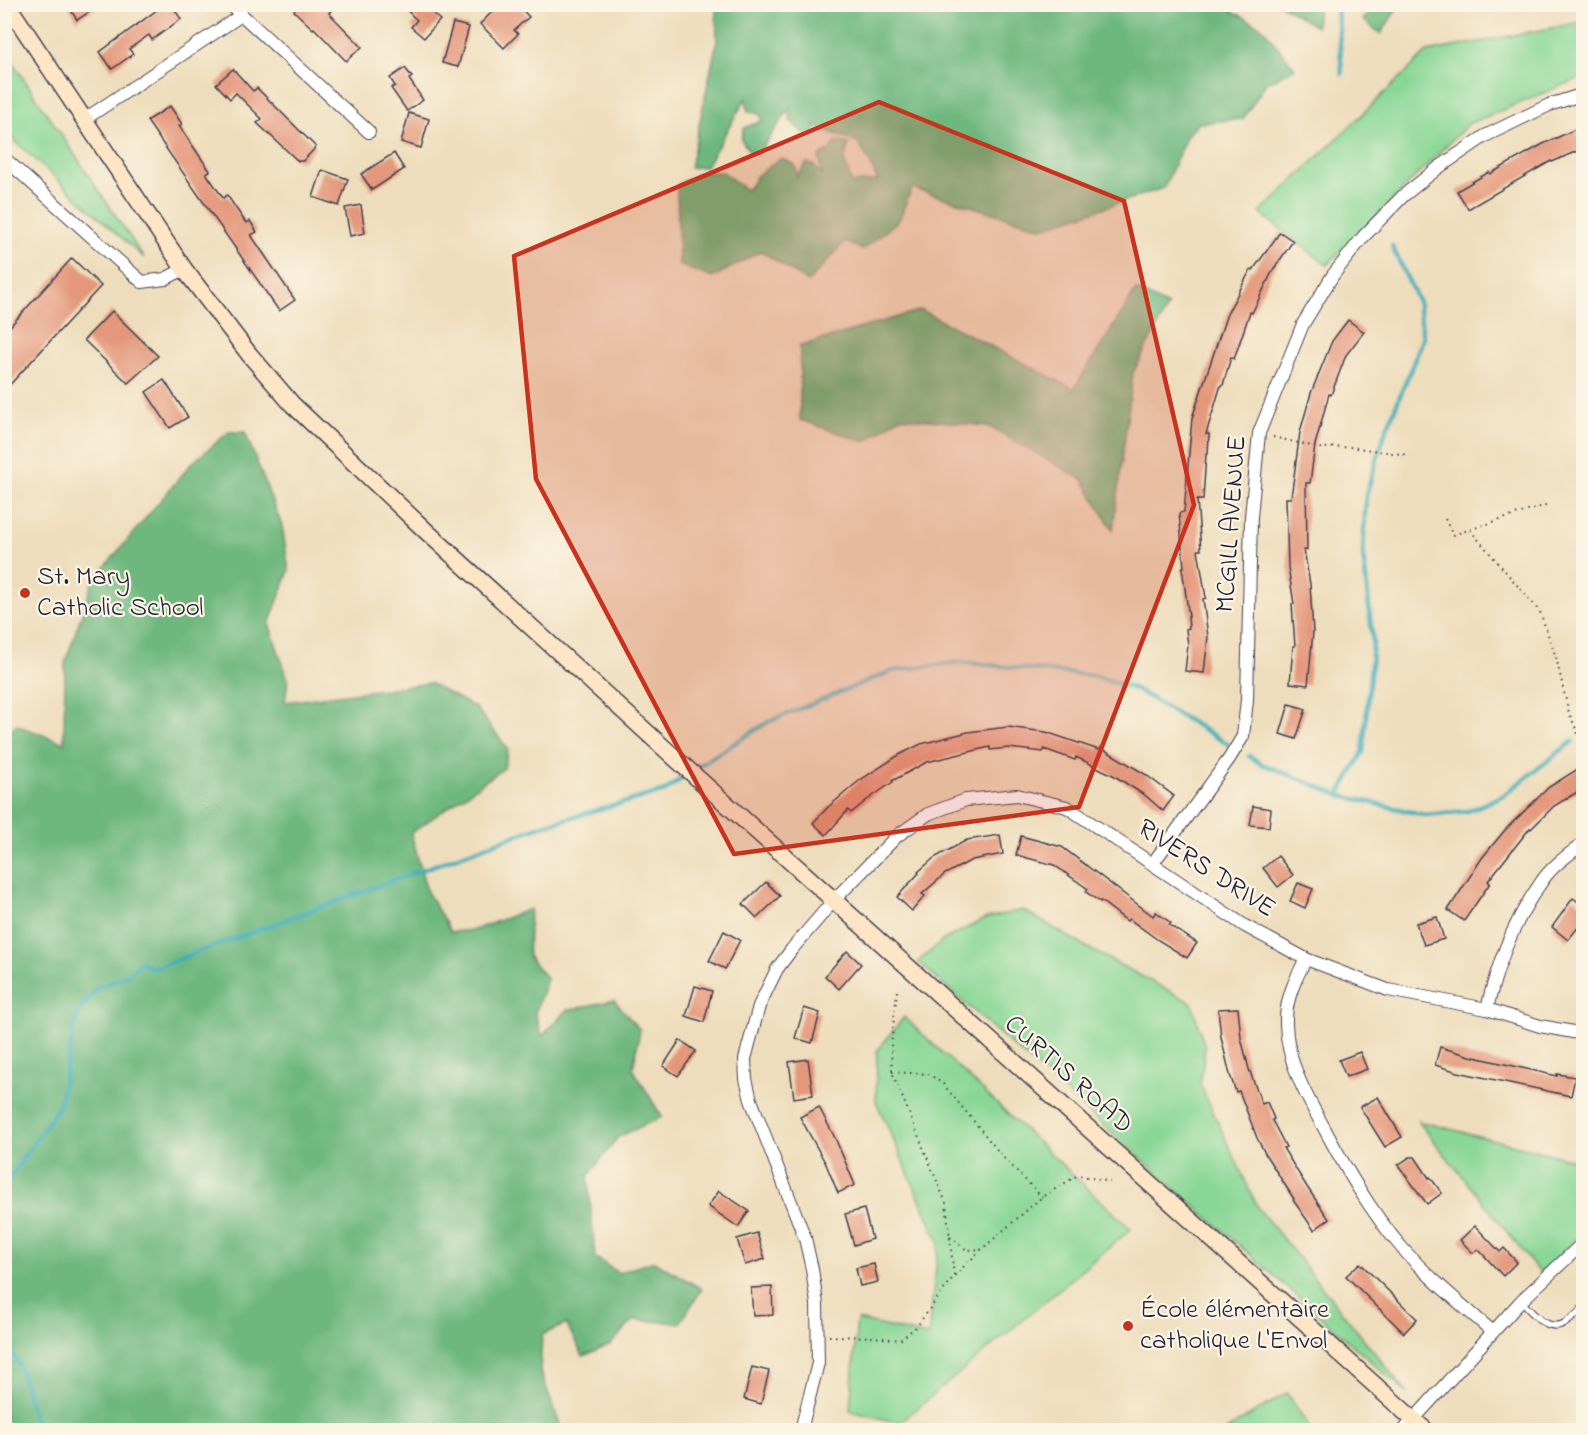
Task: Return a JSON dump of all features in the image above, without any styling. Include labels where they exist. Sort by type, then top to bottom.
[{"type":"main road","name":"CURTIS ROAD","points":[[7,4],[184,269],[249,354],[292,404],[426,531],[1414,1427]]},
{"type":"street","points":[[230,4],[369,132]]},
{"type":"street","points":[[85,119],[240,15]]},
{"type":"street","name":"MCGILL AVENUE","points":[[1153,863],[1229,759],[1243,736],[1247,700],[1251,517],[1259,433],[1304,324],[1333,275],[1363,237],[1402,196],[1485,136],[1549,105],[1584,94]]},
{"type":"street","points":[[4,158],[142,282],[165,279],[184,269]]},
{"type":"street","name":"RIVERS DRIVE","points":[[801,1431],[818,1363],[812,1269],[805,1238],[753,1108],[746,1079],[745,1059],[759,1006],[777,969],[834,900],[897,836],[928,814],[966,800],[1017,795],[1067,807],[1245,926],[1306,959],[1388,990],[1487,1009],[1540,1026],[1584,1034]]},
{"type":"street","points":[[1487,1009],[1507,944],[1523,912],[1543,879],[1584,843]]},
{"type":"street","points":[[1306,959],[1292,986],[1286,1022],[1289,1051],[1305,1094],[1354,1182],[1401,1247],[1432,1280],[1493,1332]]},
{"type":"street","points":[[1414,1427],[1521,1301],[1584,1242]]},
{"type":"lane","points":[[1521,1301],[1544,1323],[1551,1326],[1564,1324],[1584,1307]]},
{"type":"path","points":[[1259,433],[1320,448],[1367,449],[1408,455]]},
{"type":"path","points":[[1446,519],[1453,535],[1546,504]]},
{"type":"path","points":[[1470,530],[1540,612],[1556,657],[1569,713],[1584,747]]},
{"type":"path","points":[[897,991],[891,1047],[892,1072],[946,1203],[954,1276]]},
{"type":"path","points":[[892,1072],[929,1074],[942,1084],[1004,1158],[1042,1197]]},
{"type":"path","points":[[818,1335],[900,1340],[916,1326],[954,1276],[1042,1197],[1078,1175],[1110,1182]]},
{"type":"path","points":[[950,1237],[967,1250],[982,1249]]},
{"type":"highlighted area","points":[[879,102],[1124,201],[1194,505],[1079,807],[734,854],[536,479],[514,256]]},
{"type":"green space","points":[[716,5],[1200,5],[1227,8],[1262,27],[1295,68],[1266,83],[1243,119],[1199,123],[1187,135],[1164,188],[1042,228],[912,188],[899,220],[863,250],[845,242],[808,282],[761,251],[712,278],[679,265],[677,185],[702,172],[723,172],[746,190],[756,176],[781,158],[795,165],[797,176],[807,163],[813,165],[822,175],[819,157],[830,150],[837,141],[849,144],[844,160],[852,183],[877,181],[871,164],[858,143],[815,126],[815,134],[804,134],[790,120],[790,108],[758,154],[749,151],[741,139],[744,128],[762,121],[760,114],[748,112],[746,98],[706,166],[690,168],[717,41]]},
{"type":"green space","points":[[1281,5],[1318,5],[1316,27]]},
{"type":"green space","points":[[1373,5],[1402,5],[1397,8],[1381,34],[1363,20]]},
{"type":"green space","points":[[1583,22],[1583,77],[1468,124],[1327,265],[1260,213],[1427,52]]},
{"type":"green space","points":[[5,51],[144,258],[5,132]]},
{"type":"green space","points":[[1136,290],[1168,306],[1133,373],[1113,530],[1083,480],[988,426],[900,417],[865,442],[800,420],[800,346],[921,310],[1074,389]]},
{"type":"green space","points":[[229,432],[245,432],[282,526],[289,571],[269,624],[288,679],[285,702],[430,683],[476,708],[508,749],[504,768],[411,833],[427,892],[451,932],[474,930],[530,909],[528,956],[547,979],[535,1013],[542,1036],[567,1010],[614,1000],[640,1030],[633,1069],[662,1117],[618,1137],[588,1176],[595,1257],[618,1273],[654,1261],[702,1289],[680,1323],[634,1320],[611,1344],[583,1356],[566,1324],[542,1335],[540,1371],[562,1430],[5,1430],[5,731],[17,725],[64,743],[65,663],[93,581],[191,464]]},
{"type":"green space","points":[[1023,910],[1086,947],[1192,1003],[1205,1048],[1200,1084],[1258,1208],[1408,1394],[918,962],[945,939],[987,918]]},
{"type":"green space","points":[[904,1017],[1131,1229],[900,1423],[850,1411],[857,1320],[928,1336],[939,1242],[876,1101],[877,1051]]},
{"type":"green space","points":[[1418,1121],[1583,1162],[1583,1233],[1540,1273]]},
{"type":"green space","points":[[1287,1393],[1311,1430],[1226,1430]]},
{"type":"building","points":[[67,4],[102,4],[77,20]]},
{"type":"building","points":[[165,4],[171,4],[181,19],[152,40],[149,35],[129,49],[133,54],[112,69],[100,52]]},
{"type":"building","points":[[299,4],[326,4],[331,10],[329,13],[362,47],[346,61],[294,11]]},
{"type":"building","points":[[400,4],[422,4],[440,20],[424,38],[411,27],[417,20]]},
{"type":"building","points":[[500,4],[517,4],[529,17],[514,30],[518,34],[504,48],[480,24]]},
{"type":"building","points":[[453,23],[469,27],[458,67],[442,63]]},
{"type":"building","points":[[405,68],[412,77],[409,79],[423,100],[407,111],[391,88],[395,86],[390,78]]},
{"type":"building","points":[[233,69],[253,91],[257,88],[316,147],[303,161],[298,161],[257,123],[262,119],[236,93],[230,99],[216,84]]},
{"type":"building","points":[[170,106],[182,124],[179,126],[210,171],[206,173],[223,198],[227,195],[246,223],[250,221],[257,232],[251,235],[295,300],[279,311],[147,121]]},
{"type":"building","points":[[409,113],[429,119],[421,148],[401,142]]},
{"type":"building","points":[[1576,129],[1584,148],[1551,161],[1468,209],[1457,191],[1489,172],[1490,174],[1543,144]]},
{"type":"building","points":[[394,153],[404,169],[372,190],[361,174]]},
{"type":"building","points":[[322,170],[348,179],[339,206],[313,197]]},
{"type":"building","points":[[361,205],[365,233],[350,236],[345,208]]},
{"type":"building","points":[[1280,232],[1293,241],[1273,270],[1252,313],[1250,312],[1234,359],[1231,357],[1206,434],[1209,434],[1203,500],[1197,500],[1201,550],[1198,550],[1206,598],[1203,599],[1208,636],[1204,673],[1185,671],[1188,645],[1186,629],[1189,628],[1189,617],[1182,568],[1184,567],[1179,513],[1184,512],[1192,418],[1227,314],[1251,269],[1253,270]]},
{"type":"building","points":[[72,258],[101,286],[4,391],[4,333]]},
{"type":"building","points":[[112,311],[158,356],[128,383],[84,340]]},
{"type":"building","points":[[1348,320],[1364,332],[1346,355],[1331,395],[1329,394],[1315,445],[1310,483],[1306,483],[1307,550],[1304,550],[1310,584],[1313,632],[1308,685],[1290,683],[1293,646],[1295,646],[1292,604],[1294,604],[1288,567],[1286,498],[1291,498],[1300,432],[1311,393],[1332,341]]},
{"type":"building","points":[[164,380],[188,417],[170,428],[146,392]]},
{"type":"building","points":[[1289,704],[1306,709],[1296,739],[1280,734]]},
{"type":"building","points":[[1008,727],[1046,732],[1099,750],[1100,747],[1145,774],[1174,796],[1163,811],[1146,796],[1113,775],[1076,757],[1075,760],[1044,749],[1043,752],[1009,748],[990,750],[990,747],[927,762],[892,781],[851,813],[848,810],[826,835],[813,823],[860,780],[921,744],[968,732]]},
{"type":"building","points":[[1584,765],[1584,788],[1554,806],[1530,828],[1488,881],[1490,883],[1464,921],[1448,910],[1482,858],[1505,830],[1549,787]]},
{"type":"building","points":[[1253,806],[1271,809],[1269,827],[1250,825]]},
{"type":"building","points":[[1000,835],[1003,854],[972,860],[945,874],[922,894],[925,896],[912,911],[897,897],[918,872],[934,858],[967,840]]},
{"type":"building","points":[[1021,836],[1062,847],[1153,916],[1156,912],[1171,923],[1169,925],[1197,943],[1187,958],[1129,919],[1127,921],[1086,892],[1088,889],[1054,865],[1016,855]]},
{"type":"building","points":[[1278,856],[1293,875],[1278,887],[1263,868]]},
{"type":"building","points":[[766,882],[780,896],[757,918],[743,904]]},
{"type":"building","points":[[1298,883],[1313,889],[1305,908],[1290,901]]},
{"type":"building","points":[[1573,898],[1584,906],[1584,920],[1568,940],[1552,927]]},
{"type":"building","points":[[1437,917],[1444,939],[1424,945],[1416,923]]},
{"type":"building","points":[[724,931],[740,940],[725,969],[709,961]]},
{"type":"building","points":[[847,951],[861,964],[839,989],[825,976]]},
{"type":"building","points":[[695,986],[712,991],[704,1022],[686,1016]]},
{"type":"building","points":[[804,1008],[820,1013],[812,1043],[795,1038]]},
{"type":"building","points":[[1238,1008],[1241,1038],[1262,1104],[1267,1102],[1274,1119],[1272,1120],[1286,1147],[1283,1148],[1329,1219],[1314,1230],[1267,1157],[1230,1075],[1221,1037],[1218,1009]]},
{"type":"building","points":[[680,1040],[696,1051],[678,1076],[663,1066]]},
{"type":"building","points":[[1440,1047],[1557,1076],[1557,1074],[1575,1077],[1571,1096],[1435,1065]]},
{"type":"building","points":[[1360,1052],[1367,1069],[1346,1077],[1339,1060]]},
{"type":"building","points":[[808,1059],[813,1095],[794,1098],[789,1062]]},
{"type":"building","points":[[1378,1097],[1402,1137],[1385,1147],[1360,1107]]},
{"type":"building","points":[[819,1107],[855,1185],[838,1193],[826,1164],[800,1117]]},
{"type":"building","points":[[1410,1157],[1415,1157],[1442,1193],[1427,1204],[1398,1165]]},
{"type":"building","points":[[719,1191],[749,1211],[738,1227],[708,1206]]},
{"type":"building","points":[[864,1209],[872,1239],[854,1245],[845,1214]]},
{"type":"building","points":[[1475,1226],[1500,1252],[1504,1248],[1517,1262],[1503,1276],[1478,1249],[1473,1253],[1460,1240]]},
{"type":"building","points":[[757,1233],[765,1259],[745,1265],[737,1239]]},
{"type":"building","points":[[1360,1263],[1417,1319],[1404,1333],[1346,1276]]},
{"type":"building","points":[[874,1264],[878,1282],[860,1286],[856,1268]]},
{"type":"building","points":[[772,1287],[773,1315],[753,1316],[751,1288]]},
{"type":"building","points":[[752,1367],[769,1371],[761,1404],[744,1399]]},
{"type":"waterway","points":[[1337,4],[1342,74]]},
{"type":"waterway","points":[[1339,795],[1363,752],[1373,643],[1363,553],[1366,495],[1385,433],[1423,339],[1418,301],[1392,246]]},
{"type":"waterway","points":[[694,769],[768,722],[892,671],[960,662],[1096,676],[1135,689],[1228,744]]},
{"type":"waterway","points":[[1249,756],[1262,764],[1339,795],[1425,815],[1468,811],[1504,795],[1573,741]]},
{"type":"waterway","points":[[4,1186],[59,1106],[77,1013],[98,987],[128,975],[141,961],[152,969],[541,826],[665,791],[687,774]]},
{"type":"waterway","points":[[4,1342],[19,1365],[37,1430]]},
{"type":"place","name":"St. Mary Catholic School","points":[[25,593]]},
{"type":"place","name":"École élémentaire catholique L'Envol","points":[[1128,1326]]}]
